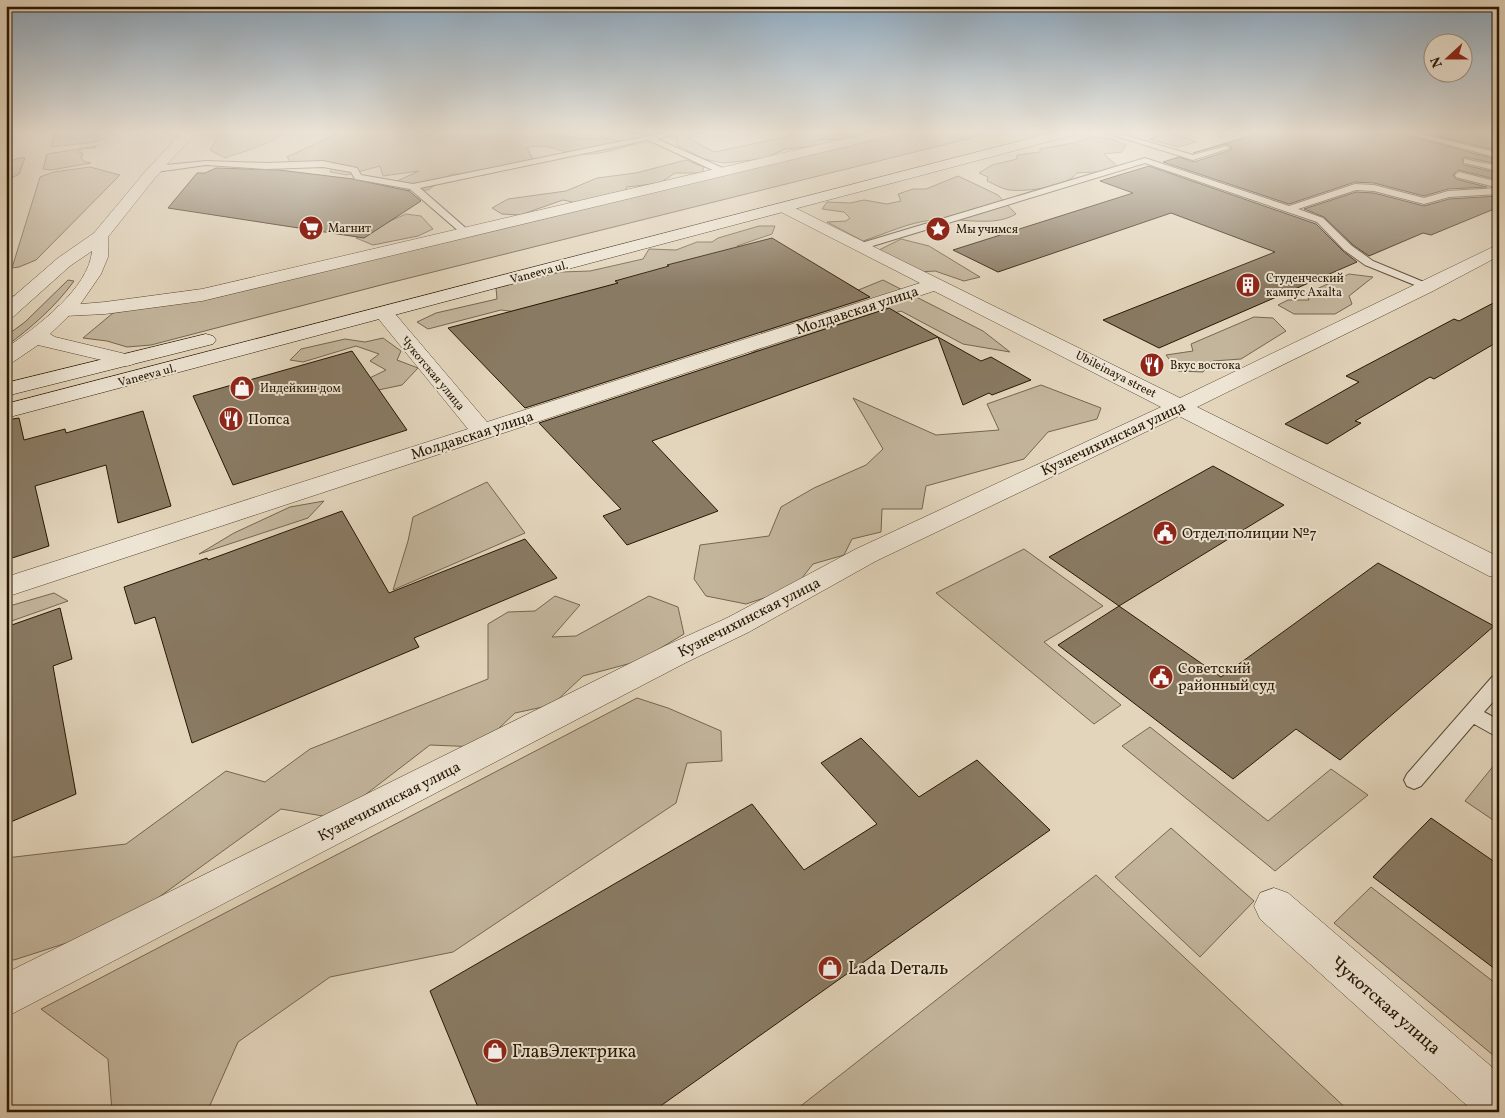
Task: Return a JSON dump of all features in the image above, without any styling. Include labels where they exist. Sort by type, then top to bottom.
[{"type":"street","points":[[6,313],[15,299],[100,237],[144,183]]},
{"type":"street","points":[[65,310],[105,308],[202,295],[671,183]]},
{"type":"street","name":"Vaneeva ul.","points":[[395,292],[819,183]]},
{"type":"street","name":"Vaneeva ul.","points":[[6,411],[878,183]]},
{"type":"street","name":"Ubileinaya street","points":[[785,208],[1499,570]]},
{"type":"street","points":[[6,358],[40,333],[65,310],[89,279],[99,258],[100,237]]},
{"type":"street","name":"Кузнечихинская улица","points":[[6,996],[738,625],[866,555],[1180,407],[1426,287],[1499,249]]},
{"type":"street","name":"Молдавская улица","points":[[6,587],[937,284]]},
{"type":"street","name":"Чукотская улица","points":[[384,313],[482,432]]},
{"type":"street","points":[[40,333],[42,338],[49,342],[127,360]]},
{"type":"street","name":"Vaneeva ul.","points":[[6,390],[223,336]]},
{"type":"street","name":"Чукотская улица","points":[[1274,906],[1499,1103]]},
{"type":"lane","points":[[392,183],[413,187],[431,183]]},
{"type":"lane","points":[[862,246],[1069,183]]},
{"type":"lane","points":[[1214,183],[1320,220],[1348,248],[1369,263],[1426,287]]},
{"type":"lane","points":[[413,187],[465,232]]},
{"type":"lane","points":[[1290,209],[1355,187],[1374,188],[1424,201],[1448,194],[1499,191]]},
{"type":"lane","points":[[1414,780],[1499,682]]},
{"type":"lane","points":[[1472,714],[1499,730]]},
{"type":"shaded area","points":[[38,183],[112,183],[36,260],[12,268]]},
{"type":"shaded area","points":[[395,183],[438,183],[428,190],[388,191]]},
{"type":"shaded area","points":[[585,183],[659,183],[627,187],[623,197],[586,205],[563,200],[520,215],[502,214],[492,208],[508,199],[566,191]]},
{"type":"shaded area","points":[[690,183],[790,183],[385,284],[151,345],[127,347],[107,341],[83,338],[113,313],[293,278]]},
{"type":"shaded area","points":[[940,183],[973,183],[998,195],[1016,214],[1007,218],[987,221],[943,219],[924,221],[863,241],[827,222],[846,221],[850,218],[844,212],[822,209],[827,202],[850,203],[864,200],[887,204],[901,201],[898,194],[913,189],[926,189]]},
{"type":"shaded area","points":[[992,183],[1060,183],[1046,188],[1017,190]]},
{"type":"shaded area","points":[[406,214],[421,216],[433,229],[418,236],[373,245],[356,238],[365,232]]},
{"type":"shaded area","points":[[759,226],[775,226],[772,234],[737,246],[766,271],[517,312],[501,310],[428,329],[417,322],[436,313],[497,299],[496,288],[561,272],[590,271],[643,259],[649,249],[676,250],[697,242],[712,242],[718,238]]},
{"type":"shaded area","points":[[901,239],[929,246],[980,277],[964,281],[935,271],[919,272],[877,251]]},
{"type":"shaded area","points":[[1349,274],[1373,277],[1349,296],[1352,304],[1335,314],[1294,314],[1278,305],[1288,300],[1309,300],[1306,294]]},
{"type":"shaded area","points":[[68,280],[74,281],[60,299],[34,324],[6,346],[6,336],[25,322]]},
{"type":"shaded area","points":[[883,280],[983,331],[1010,352],[963,344],[901,311],[729,365],[768,344],[760,330]]},
{"type":"shaded area","points":[[1254,317],[1273,318],[1286,331],[1241,359],[1213,361],[1203,372],[1178,371],[1166,355],[1193,351],[1191,344]]},
{"type":"shaded area","points":[[383,338],[401,351],[397,360],[418,368],[402,385],[345,397],[339,393],[386,370],[370,361],[379,354],[356,346],[303,362],[290,360],[301,349],[345,339],[365,342]]},
{"type":"shaded area","points":[[1041,385],[1101,408],[1097,419],[1048,432],[1024,459],[926,486],[922,509],[882,509],[881,532],[852,539],[844,555],[813,564],[794,588],[746,604],[706,596],[694,579],[700,545],[769,536],[781,507],[814,488],[866,465],[883,449],[853,398],[936,435],[999,430],[987,404]]},
{"type":"shaded area","points":[[487,482],[525,533],[393,590],[408,541],[413,517]]},
{"type":"shaded area","points":[[324,501],[308,518],[199,554],[234,533],[290,507]]},
{"type":"shaded area","points":[[1024,549],[1103,606],[1044,642],[1121,705],[1094,724],[936,593]]},
{"type":"shaded area","points":[[54,593],[68,601],[6,623],[6,607]]},
{"type":"shaded area","points":[[555,596],[580,605],[552,637],[576,636],[649,596],[678,607],[684,634],[639,661],[583,676],[552,705],[515,713],[479,747],[430,745],[335,818],[281,809],[119,926],[14,960],[6,959],[6,858],[126,844],[226,771],[265,782],[310,749],[488,679],[488,624],[508,612],[535,611]]},
{"type":"shaded area","points":[[637,698],[668,708],[721,731],[722,761],[687,763],[676,803],[453,952],[330,977],[238,1042],[207,1112],[112,1112],[108,1059],[41,1009]]},
{"type":"shaded area","points":[[1150,727],[1268,821],[1331,769],[1368,795],[1275,871],[1122,746]]},
{"type":"shaded area","points":[[1499,759],[1499,824],[1465,801]]},
{"type":"shaded area","points":[[1171,828],[1254,901],[1200,957],[1115,877]]},
{"type":"shaded area","points":[[1096,875],[1350,1112],[793,1112]]},
{"type":"shaded area","points":[[1371,887],[1499,986],[1499,1060],[1334,923]]},
{"type":"building","points":[[189,183],[372,183],[409,191],[421,201],[364,238],[168,208]]},
{"type":"building","points":[[1106,183],[1198,183],[1316,224],[1357,262],[1159,348],[1103,320],[1275,252],[1171,213],[998,272],[953,250],[1133,193]]},
{"type":"building","points":[[1227,183],[1351,183],[1289,204]]},
{"type":"building","points":[[1375,183],[1472,183],[1487,187],[1448,189],[1424,196]]},
{"type":"building","points":[[1356,192],[1374,193],[1424,206],[1449,199],[1499,196],[1499,207],[1431,235],[1423,233],[1369,256],[1353,245],[1324,217],[1304,209]]},
{"type":"building","points":[[772,238],[870,297],[525,408],[448,328],[618,283],[615,281],[669,266],[667,265]]},
{"type":"building","points":[[1499,300],[1499,341],[1434,379],[1430,377],[1355,421],[1361,423],[1327,444],[1285,424],[1359,382],[1346,376],[1454,319],[1459,321]]},
{"type":"building","points":[[889,308],[938,337],[652,441],[718,511],[627,545],[603,516],[621,509],[539,423]]},
{"type":"building","points":[[938,337],[981,361],[991,357],[1031,380],[992,395],[989,393],[963,405]]},
{"type":"building","points":[[352,351],[407,430],[233,485],[193,396]]},
{"type":"building","points":[[143,411],[171,506],[118,523],[106,465],[35,486],[49,546],[6,560],[6,420],[19,418],[24,440],[65,429],[66,433]]},
{"type":"building","name":"Отдел полиции №7","points":[[1213,466],[1284,505],[1119,606],[1049,557]]},
{"type":"building","points":[[342,511],[389,593],[525,539],[557,578],[414,638],[419,647],[192,743],[155,617],[135,624],[124,587],[207,558],[208,560]]},
{"type":"building","points":[[1378,563],[1494,626],[1340,760],[1296,729],[1233,779],[1058,645],[1119,606],[1221,677]]},
{"type":"building","points":[[60,608],[72,659],[53,666],[76,794],[6,824],[6,627]]},
{"type":"building","points":[[861,738],[919,797],[977,760],[1050,830],[652,1112],[480,1112],[430,991],[752,804],[804,870],[877,824],[821,763]]},
{"type":"building","points":[[1431,818],[1499,865],[1499,972],[1373,877]]},
{"type":"place","name":"Магнит","points":[[311,228]]},
{"type":"place","name":"Мы учимся","points":[[938,229]]},
{"type":"place","name":"Студенческий кампус Axalta","points":[[1248,285]]},
{"type":"place","name":"Вкус востока","points":[[1152,365]]},
{"type":"place","name":"Индейкин дом","points":[[242,388]]},
{"type":"place","name":"Попса","points":[[231,419]]},
{"type":"place","name":"Отдел полиции №7","points":[[1165,533]]},
{"type":"place","name":"Советский районный суд","points":[[1161,677]]},
{"type":"place","name":"Lada Dеталь","points":[[830,968]]},
{"type":"place","name":"ГлавЭлектрика","points":[[495,1051]]}]
